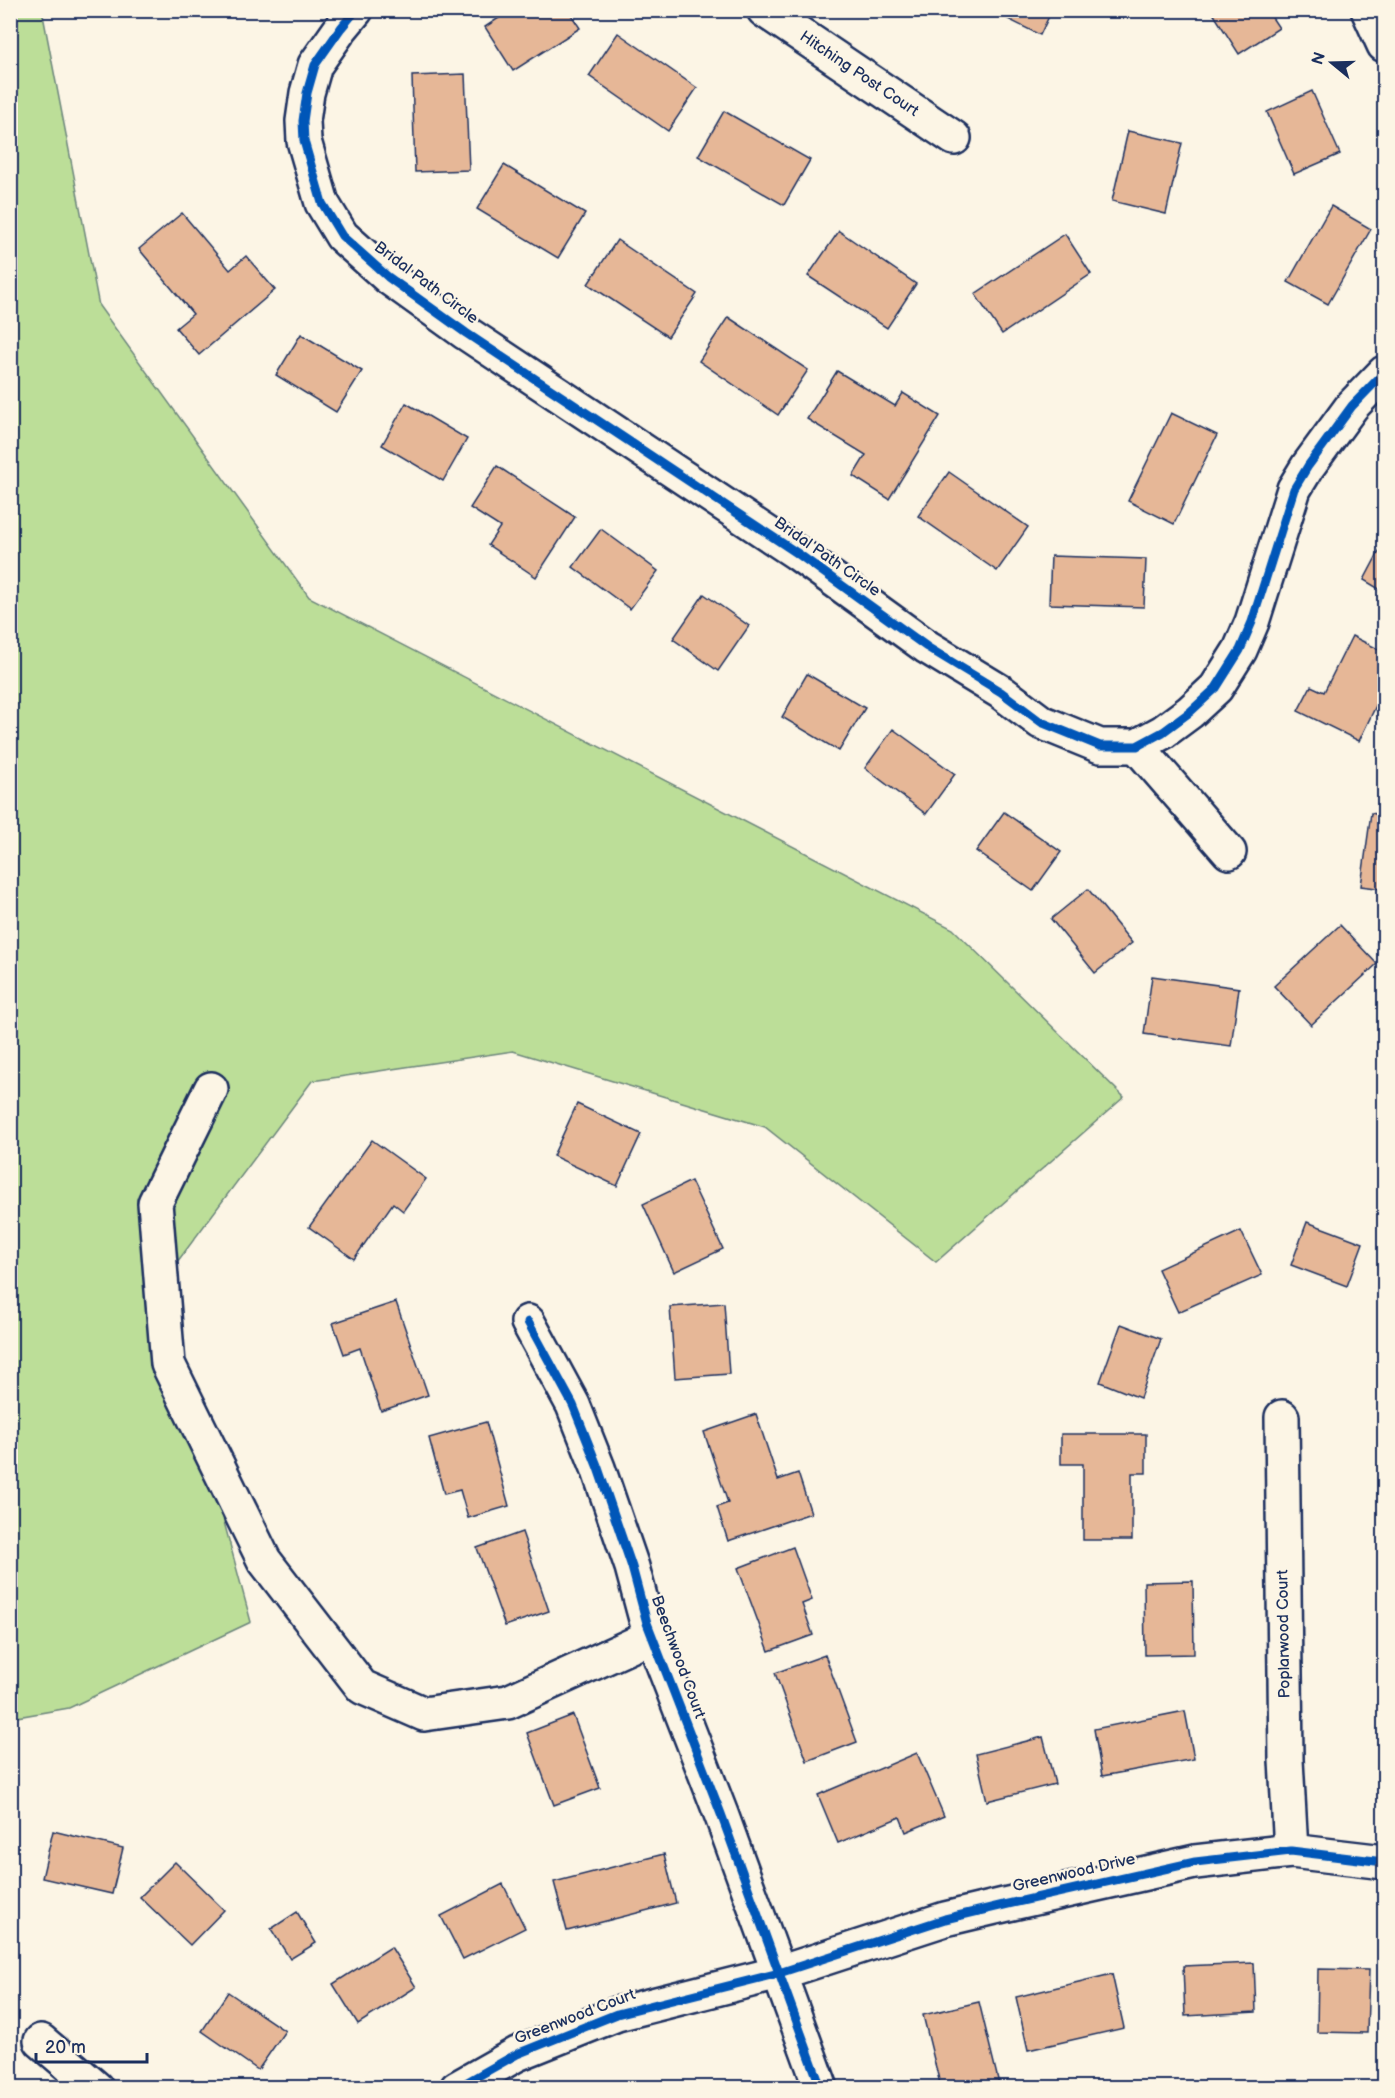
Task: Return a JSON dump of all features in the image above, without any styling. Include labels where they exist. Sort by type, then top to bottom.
[{"type":"street","name":"Bridal Path Circle","points":[[356,10],[315,65],[307,93],[303,121],[304,141],[322,203],[342,236],[388,277],[466,333],[788,546],[927,646],[1001,692],[1041,722],[1100,746],[1137,746],[1163,732],[1190,712],[1216,688],[1240,650],[1252,622],[1294,489],[1352,406],[1384,373]]},
{"type":"street","name":"Hitching Post Court","points":[[764,10],[954,138]]},
{"type":"street","points":[[1368,10],[1384,45]]},
{"type":"street","points":[[1137,746],[1229,852]]},
{"type":"street","points":[[210,1089],[155,1203],[168,1364],[264,1560],[362,1687],[424,1714],[508,1702],[635,1644],[651,1634]]},
{"type":"street","name":"Beechwood Court","points":[[528,1322],[573,1405],[598,1468],[632,1567],[651,1634],[821,2088]]},
{"type":"street","name":"Poplarwood Court","points":[[1282,1417],[1286,1760],[1291,1851]]},
{"type":"street","name":"Greenwood Drive","points":[[778,1973],[945,1919],[1194,1862],[1291,1851],[1384,1862]]},
{"type":"street","name":"Greenwood Court","points":[[457,2088],[517,2054],[617,2014],[778,1973]]},
{"type":"street","points":[[42,2041],[96,2088]]},
{"type":"green space","points":[[42,10],[99,306],[309,597],[953,929],[1124,1097],[936,1262],[765,1127],[513,1051],[312,1081],[160,1285],[251,1622],[69,1708],[11,1718],[10,11]]},
{"type":"building","points":[[511,10],[568,10],[580,28],[513,71],[485,27]]},
{"type":"building","points":[[990,10],[1052,10],[1040,35]]},
{"type":"building","points":[[1211,10],[1267,10],[1279,28],[1239,54]]},
{"type":"building","points":[[618,33],[697,88],[668,131],[589,76]]},
{"type":"building","points":[[465,74],[469,170],[415,172],[412,76]]},
{"type":"building","points":[[1312,91],[1340,154],[1294,174],[1267,112]]},
{"type":"building","points":[[724,111],[810,160],[784,205],[698,156]]},
{"type":"building","points":[[1128,131],[1182,143],[1166,214],[1112,201]]},
{"type":"building","points":[[504,165],[585,214],[558,258],[477,209]]},
{"type":"building","points":[[1331,206],[1371,229],[1328,304],[1288,282]]},
{"type":"building","points":[[182,213],[230,270],[246,256],[275,290],[199,355],[176,328],[193,314],[139,249]]},
{"type":"building","points":[[839,231],[916,284],[887,328],[808,276]]},
{"type":"building","points":[[1065,234],[1091,274],[1002,334],[975,294]]},
{"type":"building","points":[[617,240],[697,294],[668,337],[588,284]]},
{"type":"building","points":[[728,317],[808,370],[778,415],[699,361]]},
{"type":"building","points":[[301,334],[362,371],[336,412],[276,375]]},
{"type":"building","points":[[837,371],[895,406],[903,393],[940,416],[889,499],[853,476],[866,455],[807,419]]},
{"type":"building","points":[[406,403],[467,439],[443,481],[382,445]]},
{"type":"building","points":[[1171,413],[1217,435],[1174,524],[1128,501]]},
{"type":"building","points":[[497,466],[575,517],[536,577],[488,545],[500,527],[470,508]]},
{"type":"building","points":[[949,472],[1028,527],[997,571],[918,516]]},
{"type":"building","points":[[601,529],[658,571],[630,609],[573,567]]},
{"type":"building","points":[[1384,542],[1384,592],[1364,580]]},
{"type":"building","points":[[1051,556],[1146,559],[1144,607],[1049,604]]},
{"type":"building","points":[[704,594],[749,626],[718,671],[673,639]]},
{"type":"building","points":[[1352,636],[1384,652],[1384,689],[1359,741],[1298,711],[1311,686],[1324,692]]},
{"type":"building","points":[[807,674],[865,708],[839,751],[782,717]]},
{"type":"building","points":[[893,729],[955,774],[926,814],[865,768]]},
{"type":"building","points":[[1004,812],[1061,852],[1033,891],[976,851]]},
{"type":"building","points":[[1371,813],[1384,816],[1384,889],[1361,886]]},
{"type":"building","points":[[1088,889],[1132,943],[1095,973],[1051,919]]},
{"type":"building","points":[[1340,925],[1377,964],[1311,1025],[1274,986]]},
{"type":"building","points":[[1152,976],[1239,988],[1231,1046],[1144,1034]]},
{"type":"building","points":[[577,1104],[641,1134],[617,1186],[553,1156]]},
{"type":"building","points":[[372,1140],[426,1179],[403,1211],[393,1203],[354,1259],[309,1227]]},
{"type":"building","points":[[691,1181],[723,1249],[674,1272],[643,1204]]},
{"type":"building","points":[[1307,1222],[1363,1243],[1347,1286],[1291,1265]]},
{"type":"building","points":[[1241,1231],[1262,1275],[1178,1312],[1158,1269]]},
{"type":"building","points":[[396,1302],[428,1395],[381,1411],[360,1348],[344,1354],[333,1323]]},
{"type":"building","points":[[724,1303],[729,1374],[675,1378],[670,1307]]},
{"type":"building","points":[[1121,1324],[1161,1339],[1140,1398],[1100,1382]]},
{"type":"building","points":[[756,1414],[778,1480],[798,1473],[811,1513],[728,1541],[717,1507],[728,1503],[704,1432]]},
{"type":"building","points":[[486,1422],[509,1506],[468,1518],[460,1490],[444,1494],[429,1438]]},
{"type":"building","points":[[1061,1434],[1146,1434],[1146,1473],[1132,1473],[1132,1540],[1083,1540],[1083,1464],[1061,1464]]},
{"type":"building","points":[[522,1532],[549,1611],[505,1626],[477,1548]]},
{"type":"building","points":[[793,1547],[812,1600],[802,1604],[813,1635],[769,1651],[738,1568]]},
{"type":"building","points":[[1193,1581],[1194,1654],[1145,1655],[1144,1582]]},
{"type":"building","points":[[825,1655],[857,1742],[807,1761],[775,1673]]},
{"type":"building","points":[[1185,1711],[1194,1759],[1102,1776],[1094,1729]]},
{"type":"building","points":[[573,1715],[600,1788],[554,1805],[527,1733]]},
{"type":"building","points":[[1043,1737],[1055,1784],[987,1801],[976,1754]]},
{"type":"building","points":[[917,1753],[944,1816],[906,1832],[900,1817],[838,1843],[818,1795]]},
{"type":"building","points":[[53,1831],[123,1848],[112,1894],[42,1878]]},
{"type":"building","points":[[664,1854],[676,1903],[567,1931],[554,1882]]},
{"type":"building","points":[[175,1862],[224,1910],[190,1945],[140,1897]]},
{"type":"building","points":[[503,1884],[525,1928],[463,1959],[441,1916]]},
{"type":"building","points":[[297,1912],[316,1943],[290,1959],[271,1929]]},
{"type":"building","points":[[391,1947],[416,1987],[358,2024],[333,1984]]},
{"type":"building","points":[[1254,1963],[1256,2012],[1185,2016],[1183,1966]]},
{"type":"building","points":[[1318,1969],[1369,1970],[1367,2033],[1317,2032]]},
{"type":"building","points":[[1112,1974],[1124,2028],[1028,2050],[1016,1997]]},
{"type":"building","points":[[228,1992],[285,2031],[258,2070],[202,2031]]},
{"type":"building","points":[[979,2002],[1000,2088],[941,2088],[923,2015]]},
{"type":"cycle path","points":[[356,10],[315,65],[307,93],[303,121],[304,141],[322,203],[342,236],[388,277],[466,333],[797,553],[927,647],[1001,692],[1041,722],[1100,746],[1137,746],[1163,732],[1190,712],[1216,688],[1240,650],[1252,622],[1294,489],[1352,406],[1384,373]]},
{"type":"cycle path","points":[[528,1322],[573,1405],[598,1468],[632,1567],[647,1623],[721,1814],[821,2088]]},
{"type":"cycle path","points":[[457,2088],[517,2054],[617,2014],[779,1973],[945,1919],[1195,1862],[1291,1851],[1384,1862]]}]
